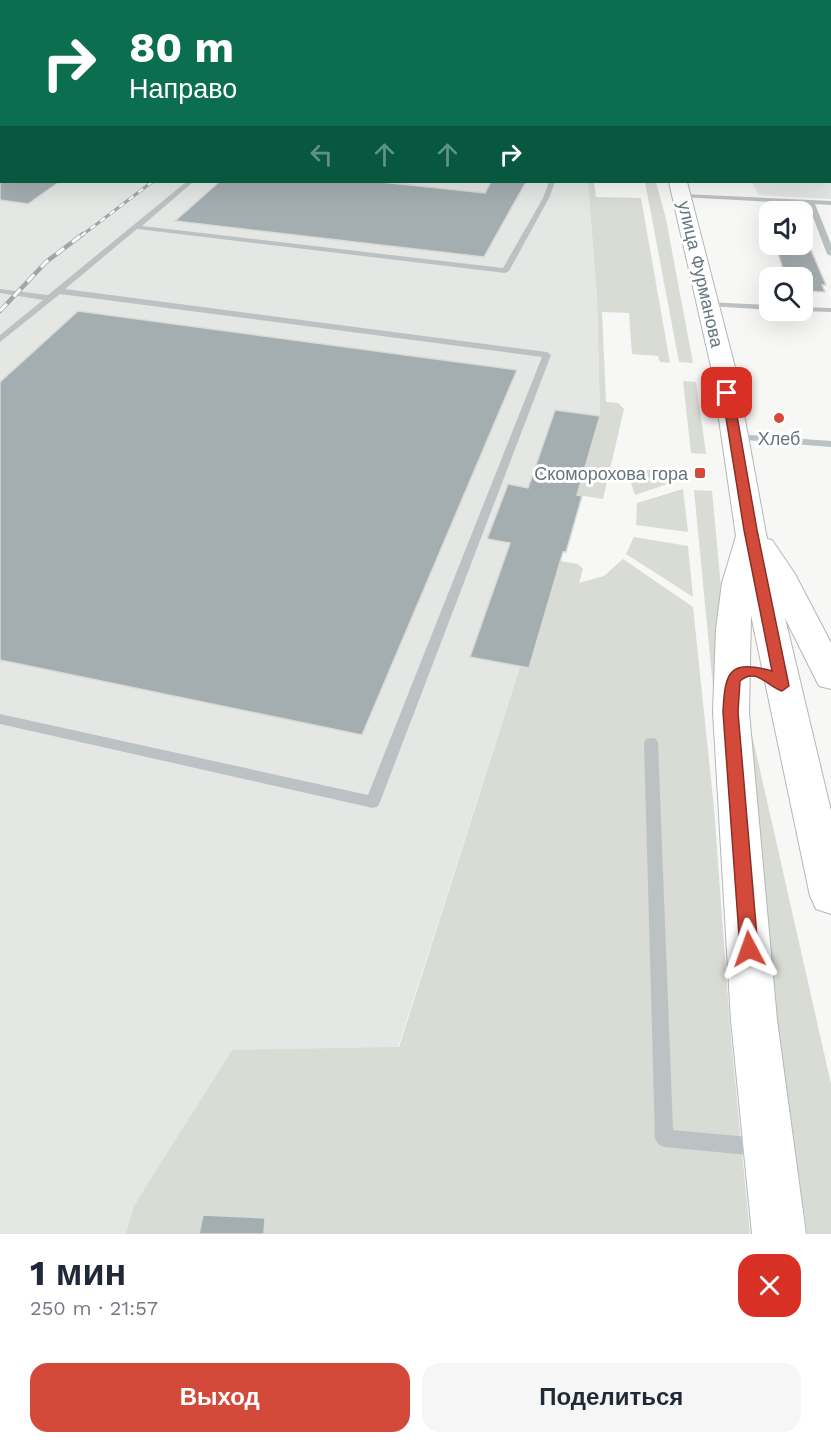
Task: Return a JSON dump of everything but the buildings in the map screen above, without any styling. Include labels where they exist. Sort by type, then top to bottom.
[{"type":"main road","name":"улица Фурманова","points":[[681,189],[709,304],[735,437],[750,530],[782,687],[831,896]]},
{"type":"main road","points":[[750,530],[779,574],[831,676]]},
{"type":"main road","points":[[750,530],[738,583],[733,629],[731,712],[754,1020],[779,1234]]},
{"type":"main road","points":[[732,680],[738,674],[754,671],[771,676],[782,687],[798,675],[815,676],[831,684]]},
{"type":"lane","points":[[0,339],[189,183]]},
{"type":"lane","points":[[135,227],[505,271],[546,198],[552,183]]},
{"type":"lane","points":[[681,189],[792,201]]},
{"type":"lane","points":[[813,203],[831,203]]},
{"type":"lane","points":[[813,208],[831,254]]},
{"type":"lane","points":[[818,222],[831,225]]},
{"type":"lane","points":[[0,291],[54,295],[547,355],[374,802],[0,719]]},
{"type":"lane","points":[[709,304],[759,307]]},
{"type":"lane","points":[[813,309],[831,310]]},
{"type":"lane","points":[[735,437],[831,444]]},
{"type":"lane","points":[[651,743],[664,1138],[769,1148]]},
{"type":"shaded area","points":[[0,183],[588,183],[597,298],[600,416],[577,495],[582,496],[566,552],[557,551],[529,668],[520,667],[338,1234],[0,1234]]},
{"type":"shaded area","points":[[588,183],[594,183],[596,197],[641,198],[670,363],[660,362],[658,356],[632,354],[629,313],[602,312],[606,402],[618,403],[624,409],[603,499],[577,495],[600,416],[597,298]]},
{"type":"shaded area","points":[[645,183],[656,183],[666,219],[693,363],[679,362]]},
{"type":"shaded area","points":[[753,183],[831,183],[831,199],[759,195]]},
{"type":"shaded area","points":[[683,381],[696,382],[706,454],[691,453]]},
{"type":"shaded area","points":[[620,468],[682,472],[682,479],[635,495],[631,483]]},
{"type":"shaded area","points":[[683,489],[688,532],[636,525],[637,503]]},
{"type":"shaded area","points":[[694,490],[712,491],[723,609],[718,687],[713,687]]},
{"type":"shaded area","points":[[634,537],[688,546],[693,597],[626,554]]},
{"type":"shaded area","points":[[623,559],[693,607],[714,808],[731,1038],[750,1234],[126,1234],[134,1206],[232,1050],[399,1047],[520,667],[529,668],[560,561],[578,564],[583,569],[579,583],[604,576]]},
{"type":"shaded area","points":[[746,708],[831,1084],[831,1234],[807,1234],[778,1024]]},
{"type":"railway","points":[[81,236],[151,183]]},
{"type":"railway","points":[[0,311],[46,262],[83,234]]},
{"type":"place","name":"Хлеб","points":[[779,418]]},
{"type":"place","name":"Скоморохова гора","points":[[700,473]]},
{"type":"route","points":[[727,393],[750,530],[782,686],[763,672],[745,672],[738,674],[732,680],[731,712],[749,949]]}]
